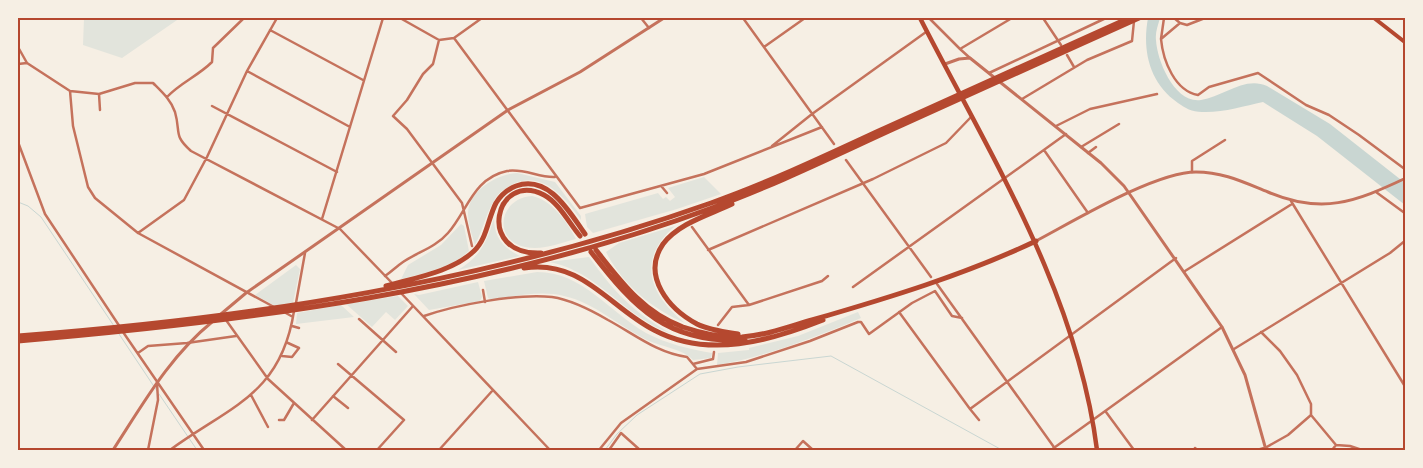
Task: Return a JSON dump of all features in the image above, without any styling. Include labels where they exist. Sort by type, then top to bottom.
[{"type":"highway","points":[[920,18],[1036,241],[1071,336],[1093,421],[1096,450]]},
{"type":"highway","points":[[757,335],[716,330],[698,324],[678,311],[667,300],[660,289],[654,271],[659,251],[678,230],[770,185],[1129,18]]},
{"type":"highway","points":[[18,336],[106,331],[246,317],[408,285],[551,252],[672,216],[746,190],[1137,18]]},
{"type":"highway","points":[[408,285],[471,254],[483,237],[500,197],[511,188],[521,184],[532,184],[551,192],[566,207],[582,235],[557,206],[544,195],[525,191],[508,199],[500,208],[498,218],[500,232],[508,244],[520,251],[529,253],[551,252]]},
{"type":"highway","points":[[497,273],[593,250],[683,219],[770,185]]},
{"type":"highway","points":[[18,341],[212,318],[352,296],[408,285],[545,267],[575,274],[655,331],[685,341],[713,346],[735,345],[795,331],[846,311],[952,276],[1036,241]]},
{"type":"highway","points":[[593,250],[622,284],[640,301],[668,320],[702,333],[722,336],[757,335],[846,311]]},
{"type":"highway","points":[[593,250],[627,297],[662,323],[694,337],[714,341],[763,340]]},
{"type":"main road","points":[[1374,18],[1406,43]]},
{"type":"street","points":[[167,97],[175,88],[204,70],[212,62],[213,48],[244,18]]},
{"type":"street","points":[[138,233],[184,200],[247,71],[277,18]]},
{"type":"street","points":[[322,219],[383,18]]},
{"type":"street","points":[[400,18],[439,40],[454,38],[482,18]]},
{"type":"street","points":[[641,18],[649,28]]},
{"type":"street","points":[[113,450],[157,382],[187,343],[246,293],[340,230],[508,110],[580,72],[664,18]]},
{"type":"street","points":[[743,18],[834,144]]},
{"type":"street","points":[[764,47],[805,18]]},
{"type":"street","points":[[929,18],[970,58],[1088,152],[1131,194],[1185,271],[1222,327],[1234,349],[1246,375],[1265,449]]},
{"type":"street","points":[[960,49],[1012,18]]},
{"type":"street","points":[[1043,18],[1061,46]]},
{"type":"street","points":[[989,73],[1106,18]]},
{"type":"street","points":[[1022,99],[1074,68],[1132,41],[1137,18]]},
{"type":"street","points":[[1164,18],[1161,39],[1162,52],[1175,79],[1192,94],[1198,95],[1209,87],[1258,73],[1306,105],[1329,115],[1406,170]]},
{"type":"street","points":[[1174,18],[1180,23],[1187,25],[1205,18]]},
{"type":"street","points":[[1161,39],[1180,23]]},
{"type":"street","points":[[270,30],[364,81]]},
{"type":"street","points":[[771,147],[812,114],[927,31]]},
{"type":"street","points":[[454,38],[580,208],[704,174],[822,127]]},
{"type":"street","points":[[439,40],[433,64],[423,74],[407,100],[393,116],[407,129],[462,204],[472,246]]},
{"type":"street","points":[[18,46],[27,63],[70,91],[99,94],[135,83],[153,84],[167,97],[174,111],[179,141],[192,151],[340,230],[550,450]]},
{"type":"street","points":[[1067,56],[1074,68]]},
{"type":"street","points":[[945,64],[959,59],[970,58]]},
{"type":"street","points":[[18,64],[27,63]]},
{"type":"street","points":[[247,71],[350,127]]},
{"type":"street","points":[[70,91],[74,126],[88,187],[108,210],[138,233],[293,317]]},
{"type":"street","points":[[99,94],[100,110]]},
{"type":"street","points":[[1056,126],[1090,109],[1157,94]]},
{"type":"street","points":[[212,106],[336,172]]},
{"type":"street","points":[[708,250],[863,183],[946,143],[972,116]]},
{"type":"street","points":[[1081,147],[1119,124]]},
{"type":"street","points":[[853,287],[1066,134]]},
{"type":"street","points":[[1192,172],[1192,161],[1226,140]]},
{"type":"street","points":[[18,142],[45,214],[52,227],[204,450]]},
{"type":"street","points":[[1088,152],[1096,147]]},
{"type":"street","points":[[1044,150],[1089,214]]},
{"type":"street","points":[[846,160],[931,277]]},
{"type":"street","points":[[385,276],[404,262],[440,241],[449,233],[463,209],[481,185],[496,175],[523,170],[549,177],[555,176]]},
{"type":"street","points":[[1036,241],[1156,181],[1192,172],[1227,175],[1292,202],[1311,204],[1342,203],[1376,192],[1406,178]]},
{"type":"street","points":[[662,187],[667,193]]},
{"type":"street","points":[[1376,192],[1406,214]]},
{"type":"street","points":[[1185,271],[1292,202]]},
{"type":"street","points":[[1292,202],[1406,388]]},
{"type":"street","points":[[692,227],[749,304]]},
{"type":"street","points":[[1234,349],[1340,282],[1390,253],[1406,240]]},
{"type":"street","points":[[170,450],[251,395],[268,379],[282,356],[292,326],[305,253]]},
{"type":"street","points":[[970,409],[1176,258]]},
{"type":"street","points":[[718,325],[732,307],[749,304],[822,280],[828,276]]},
{"type":"street","points":[[937,284],[1056,449]]},
{"type":"street","points":[[483,290],[485,302]]},
{"type":"street","points":[[599,450],[620,423],[697,369],[746,362],[810,341],[858,322],[861,322],[869,334],[899,312],[934,291],[952,316],[962,318]]},
{"type":"street","points":[[424,316],[485,302],[529,297],[552,297],[578,304],[651,345],[687,357],[697,369]]},
{"type":"street","points":[[312,420],[413,306]]},
{"type":"street","points":[[899,312],[979,420]]},
{"type":"street","points":[[222,313],[236,336],[268,379],[346,450]]},
{"type":"street","points":[[359,318],[396,352]]},
{"type":"street","points":[[292,326],[299,328]]},
{"type":"street","points":[[1051,450],[1056,449],[1222,327]]},
{"type":"street","points":[[1260,332],[1280,351],[1297,375],[1312,404],[1312,415],[1336,445],[1350,446],[1362,450]]},
{"type":"street","points":[[138,353],[148,346],[236,336]]},
{"type":"street","points":[[282,356],[292,356],[299,348],[287,342]]},
{"type":"street","points":[[693,364],[714,359],[714,352]]},
{"type":"street","points":[[338,364],[404,420],[377,450]]},
{"type":"street","points":[[148,450],[158,400],[157,382]]},
{"type":"street","points":[[440,450],[493,390]]},
{"type":"street","points":[[251,395],[268,427]]},
{"type":"street","points":[[333,396],[348,408]]},
{"type":"street","points":[[279,420],[284,420],[294,403]]},
{"type":"street","points":[[1106,412],[1134,450]]},
{"type":"street","points":[[1258,450],[1265,449],[1288,435],[1312,415]]},
{"type":"street","points":[[609,450],[621,433],[640,450]]},
{"type":"street","points":[[795,450],[803,441],[814,450]]},
{"type":"street","points":[[1332,450],[1336,445]]},
{"type":"shaded area","points":[[84,18],[180,18],[122,58],[83,45]]},
{"type":"shaded area","points":[[1148,18],[1160,18],[1156,37],[1157,49],[1169,79],[1183,95],[1201,100],[1242,85],[1258,84],[1267,86],[1330,124],[1405,183],[1405,205],[1317,136],[1263,102],[1210,112],[1198,112],[1178,103],[1160,86],[1150,65],[1146,42]]},
{"type":"shaded area","points":[[517,173],[555,182],[581,216],[581,220],[568,203],[552,188],[543,183],[524,181],[513,184],[503,190],[497,197],[489,210],[475,245],[469,225],[468,213],[473,197],[493,180],[501,176]]},
{"type":"shaded area","points":[[704,177],[721,194],[677,209],[593,233],[587,227],[585,214],[658,193],[663,199],[666,197],[670,201],[675,197],[668,188]]},
{"type":"shaded area","points":[[532,196],[539,198],[552,207],[563,219],[576,239],[538,248],[525,247],[514,243],[504,228],[507,211],[512,204],[521,198]]},
{"type":"shaded area","points":[[494,218],[494,225],[501,241],[520,256],[458,270],[472,260],[482,248]]},
{"type":"shaded area","points":[[461,224],[464,226],[469,251],[446,266],[401,279],[408,265],[441,245]]},
{"type":"shaded area","points":[[675,226],[655,251],[652,276],[656,289],[663,300],[685,323],[661,310],[639,294],[621,275],[606,252],[619,243]]},
{"type":"shaded area","points":[[589,257],[607,281],[626,301],[646,318],[672,334],[645,321],[587,278],[575,271],[549,262]]},
{"type":"shaded area","points":[[296,265],[300,269],[293,303],[275,306],[255,295]]},
{"type":"shaded area","points":[[537,272],[553,274],[568,279],[595,295],[646,333],[678,346],[712,353],[711,358],[693,360],[678,351],[649,341],[586,304],[564,296],[537,294],[492,300],[488,298],[484,281]]},
{"type":"shaded area","points":[[478,282],[482,297],[480,301],[429,310],[414,294],[419,295]]},
{"type":"shaded area","points":[[398,296],[408,306],[395,320],[386,312],[372,327],[346,304]]},
{"type":"shaded area","points":[[341,305],[354,317],[296,324],[297,313]]},
{"type":"shaded area","points":[[858,312],[861,318],[808,339],[754,357],[717,365],[718,353],[749,350],[749,348],[798,336]]},
{"type":"waterway","points":[[18,202],[28,206],[41,217],[114,326]]},
{"type":"waterway","points":[[119,334],[157,391]]},
{"type":"waterway","points":[[605,450],[617,434],[637,415],[700,374],[738,367],[831,356],[1002,450]]},
{"type":"waterway","points":[[159,394],[197,450]]}]
